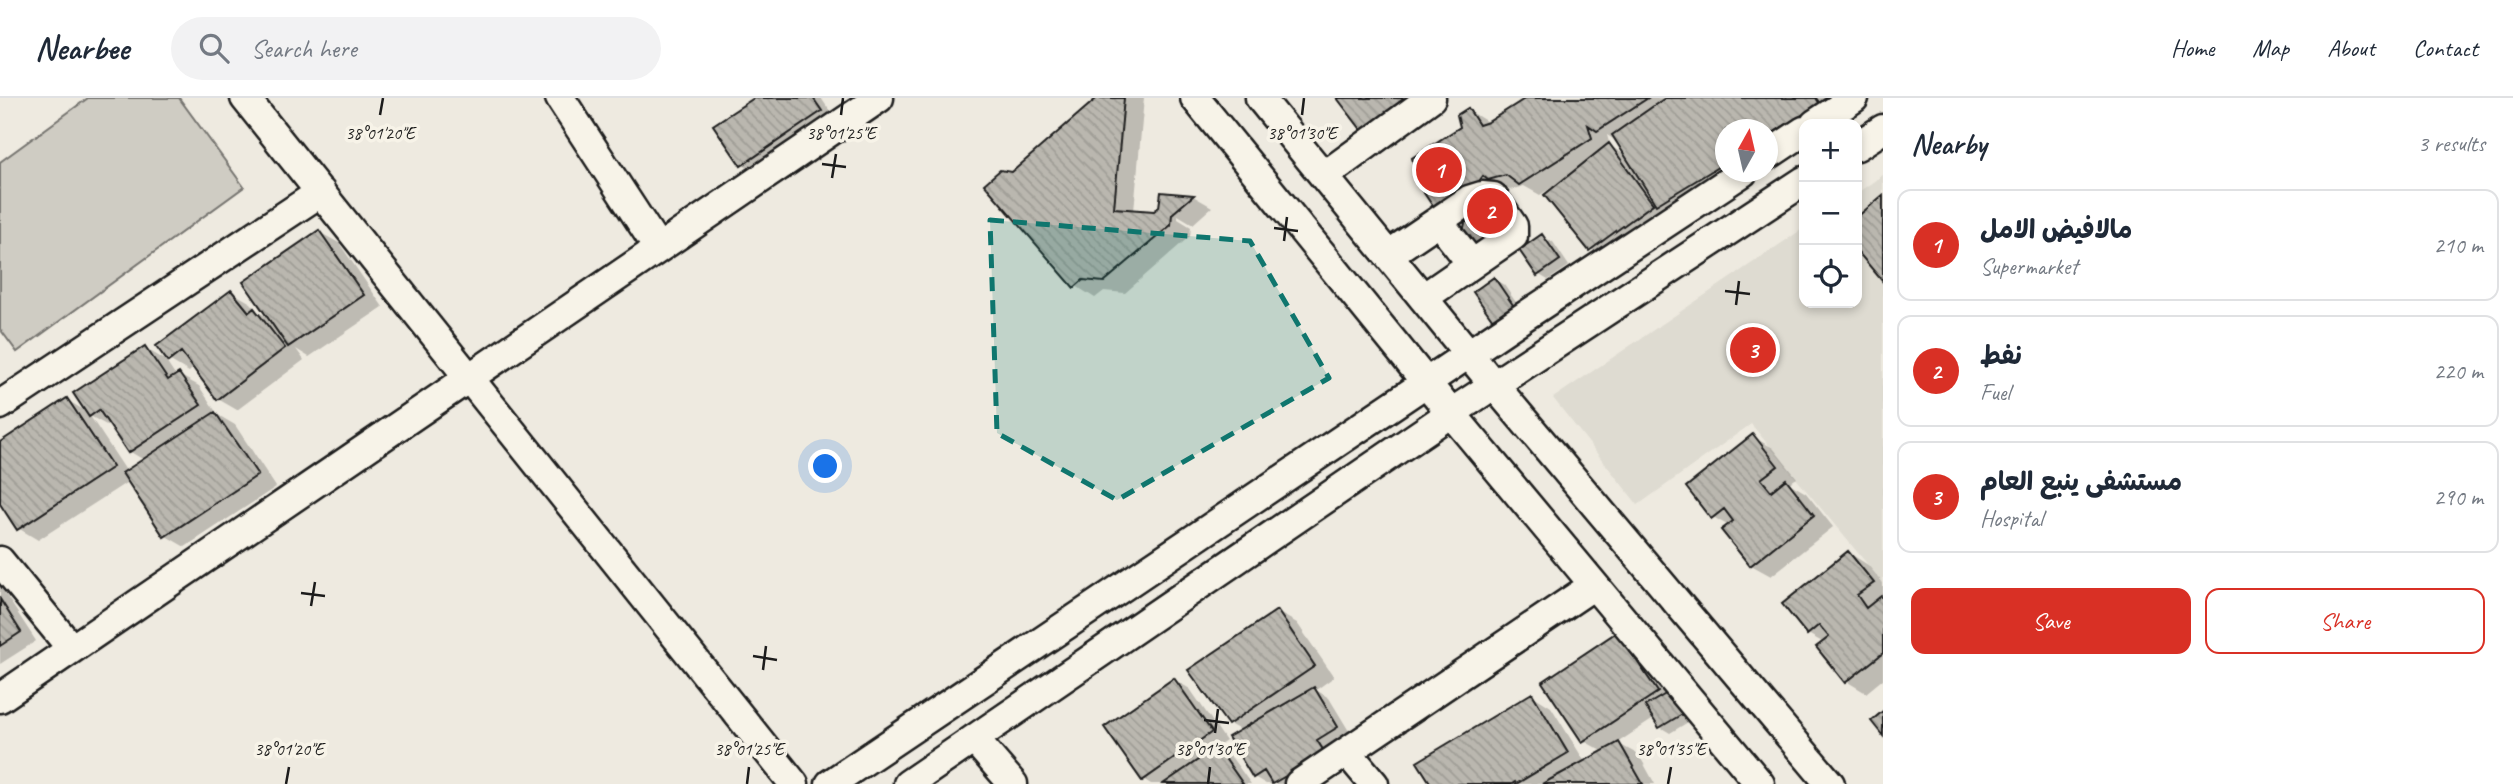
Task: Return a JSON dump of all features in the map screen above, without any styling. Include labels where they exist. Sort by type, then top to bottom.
[{"type":"street","points":[[245,98],[794,784]]},
{"type":"street","points":[[560,98],[659,248]]},
{"type":"street","points":[[0,698],[879,98]]},
{"type":"street","points":[[1195,98],[1426,383],[1760,784]]},
{"type":"street","points":[[1260,98],[1468,354],[1830,784]]},
{"type":"street","points":[[1324,176],[1431,98]]},
{"type":"street","points":[[1822,119],[1854,98]]},
{"type":"street","points":[[1862,143],[1883,129]]},
{"type":"street","points":[[1778,148],[1799,134]]},
{"type":"street","points":[[830,784],[1728,182]]},
{"type":"street","points":[[908,784],[1451,413],[1802,182]]},
{"type":"street","points":[[0,405],[321,192]]},
{"type":"street","points":[[1388,255],[1469,200],[1482,196],[1493,197],[1513,226],[1513,236],[1423,298]]},
{"type":"street","points":[[1438,221],[1472,264]]},
{"type":"street","points":[[0,561],[72,649]]},
{"type":"street","points":[[1299,784],[1594,585]]},
{"type":"street","points":[[974,738],[1013,784]]},
{"type":"street","points":[[1348,752],[1374,784]]},
{"type":"highlighted area","points":[[990,220],[1250,241],[1329,378],[1117,500],[997,433]]},
{"type":"shaded area","points":[[88,98],[179,98],[244,187],[17,352],[0,329],[0,162]]},
{"type":"shaded area","points":[[1883,175],[1883,583],[1751,424],[1638,505],[1553,398],[1799,231],[1799,308],[1862,308],[1862,190]]},
{"type":"building","points":[[754,98],[813,98],[822,111],[741,166],[713,125]]},
{"type":"building","points":[[1097,98],[1124,98],[1114,208],[1154,211],[1159,207],[1161,192],[1194,195],[1172,214],[1171,225],[1104,282],[1083,280],[1074,288],[984,184],[1000,170],[1012,172]]},
{"type":"building","points":[[1337,98],[1408,98],[1363,132]]},
{"type":"building","points":[[1526,98],[1648,98],[1597,131],[1588,125],[1592,138],[1519,185],[1506,175],[1488,180],[1483,176],[1458,209],[1438,214],[1420,187],[1412,158],[1460,127],[1457,115],[1468,108],[1479,125]]},
{"type":"building","points":[[1665,98],[1816,98],[1820,104],[1778,130],[1778,119],[1715,119],[1715,169],[1656,205],[1612,135]]},
{"type":"building","points":[[1609,143],[1653,204],[1589,251],[1544,195]]},
{"type":"building","points":[[1883,195],[1883,282],[1862,257],[1862,213]]},
{"type":"building","points":[[1485,210],[1503,229],[1479,243],[1469,243],[1462,236],[1465,223]]},
{"type":"building","points":[[319,230],[364,295],[288,347],[243,282]]},
{"type":"building","points":[[1542,234],[1560,260],[1537,276],[1519,250]]},
{"type":"building","points":[[1494,277],[1515,308],[1495,323],[1473,292]]},
{"type":"building","points":[[231,290],[249,312],[254,308],[285,348],[217,400],[181,352],[168,362],[156,346]]},
{"type":"building","points":[[145,346],[168,380],[179,373],[201,405],[128,453],[99,410],[89,417],[73,393]]},
{"type":"building","points":[[67,398],[113,467],[17,530],[0,504],[0,442]]},
{"type":"building","points":[[215,412],[258,475],[164,537],[122,473]]},
{"type":"building","points":[[1753,434],[1778,466],[1761,479],[1771,491],[1786,479],[1814,515],[1750,566],[1721,530],[1733,521],[1724,509],[1711,519],[1686,487]]},
{"type":"building","points":[[1848,551],[1874,583],[1857,595],[1866,608],[1881,596],[1883,598],[1883,653],[1845,683],[1816,647],[1829,637],[1819,625],[1807,635],[1782,604]]},
{"type":"building","points":[[0,599],[21,632],[0,646]]},
{"type":"building","points":[[1277,610],[1315,666],[1228,725],[1188,670]]},
{"type":"building","points":[[1617,632],[1658,692],[1582,742],[1542,682]]},
{"type":"building","points":[[1174,678],[1212,732],[1142,781],[1104,727]]},
{"type":"building","points":[[1314,687],[1338,727],[1317,740],[1325,753],[1272,784],[1264,771],[1253,778],[1228,737]]},
{"type":"building","points":[[1676,688],[1689,710],[1659,728],[1645,706]]},
{"type":"building","points":[[1532,693],[1568,753],[1516,784],[1431,784],[1417,762]]},
{"type":"building","points":[[1883,711],[1883,736],[1871,721]]},
{"type":"building","points":[[1619,742],[1643,784],[1542,784]]},
{"type":"building","points":[[1217,747],[1243,784],[1163,784]]},
{"type":"place","name":"مالافيض الامل","points":[[1439,170]]},
{"type":"place","name":"نفط","points":[[1490,211]]},
{"type":"place","name":"مستشفى ينبع العام","points":[[1753,350]]}]
